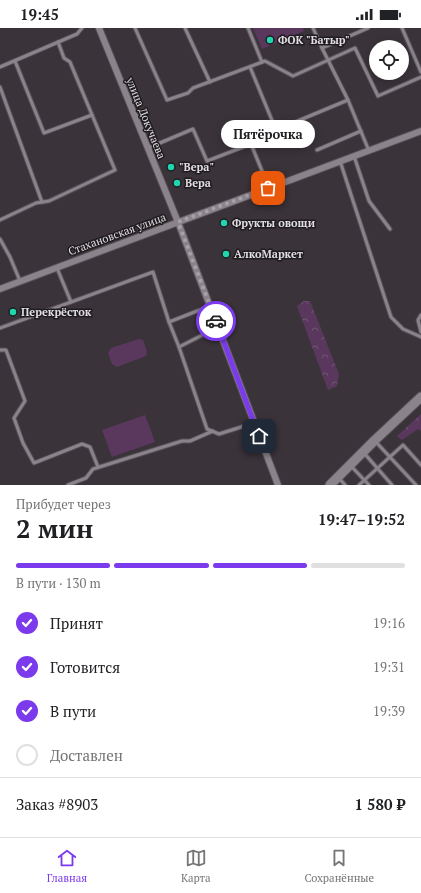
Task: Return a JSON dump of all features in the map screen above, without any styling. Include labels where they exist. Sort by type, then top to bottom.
[{"type":"main road","points":[[330,485],[375,440],[421,398]]},
{"type":"street","name":"улица Докучаева","points":[[99,28],[178,222],[278,485]]},
{"type":"street","name":"Стахановская улица","points":[[0,289],[421,131]]},
{"type":"lane","points":[[0,67],[77,34],[82,28]]},
{"type":"lane","points":[[135,28],[167,100],[188,92],[193,88],[265,61],[293,76],[355,48],[378,96],[421,77]]},
{"type":"lane","points":[[185,28],[210,82]]},
{"type":"lane","points":[[248,28],[262,62]]},
{"type":"lane","points":[[313,28],[348,100],[369,151]]},
{"type":"lane","points":[[322,48],[368,28]]},
{"type":"lane","points":[[402,28],[421,72]]},
{"type":"lane","points":[[0,220],[36,203],[49,201],[116,170],[70,62],[64,58],[58,42]]},
{"type":"lane","points":[[15,61],[44,133],[92,115]]},
{"type":"lane","points":[[250,67],[276,130],[348,100]]},
{"type":"lane","points":[[0,87],[42,202]]},
{"type":"lane","points":[[147,148],[193,129],[206,161],[251,144],[268,188]]},
{"type":"lane","points":[[317,150],[361,131]]},
{"type":"lane","points":[[354,156],[369,202],[390,229]]},
{"type":"lane","points":[[340,161],[391,317],[403,329],[421,337]]},
{"type":"lane","points":[[0,239],[10,257],[20,281]]},
{"type":"lane","points":[[57,267],[71,302]]},
{"type":"lane","points":[[0,328],[152,272],[207,429],[220,434],[254,423]]},
{"type":"lane","points":[[169,322],[210,306]]},
{"type":"lane","points":[[421,316],[418,320],[421,332]]},
{"type":"lane","points":[[179,347],[218,327]]},
{"type":"lane","points":[[0,350],[6,350],[25,401],[14,418],[22,443],[34,463],[82,444],[90,447],[98,468]]},
{"type":"lane","points":[[68,485],[86,478],[93,469],[182,441],[190,441],[214,431]]},
{"type":"lane","points":[[375,440],[416,485]]},
{"type":"lane","points":[[359,485],[403,445],[421,465]]},
{"type":"lane","points":[[363,452],[392,485]]},
{"type":"lane","points":[[350,465],[369,485]]},
{"type":"lane","points":[[338,477],[345,485]]},
{"type":"green space","name":"ФОК \"Батыр\"","points":[[253,28],[303,28],[304,31],[262,49]]},
{"type":"green space","points":[[304,301],[310,301],[339,374],[337,386],[328,390],[297,306]]},
{"type":"green space","points":[[139,339],[143,340],[147,352],[146,356],[117,367],[112,364],[108,353],[111,348]]},
{"type":"green space","points":[[421,414],[421,431],[418,429],[402,440],[397,436]]},
{"type":"green space","points":[[145,415],[155,442],[112,457],[102,430]]},
{"type":"way so far","points":[[216,321],[178,222],[268,188]]},
{"type":"place","name":"ФОК \"Батыр\"","points":[[270,40]]},
{"type":"place","name":"\"Вера\"","points":[[171,167]]},
{"type":"place","name":"Вера","points":[[177,183]]},
{"type":"place","name":"Пятёрочка","points":[[268,188]]},
{"type":"place","name":"Фрукты овощи","points":[[224,223]]},
{"type":"place","name":"АлкоМаркет","points":[[226,254]]},
{"type":"place","name":"Перекрёсток","points":[[13,312]]},
{"type":"route","points":[[216,321],[259,436]]}]
